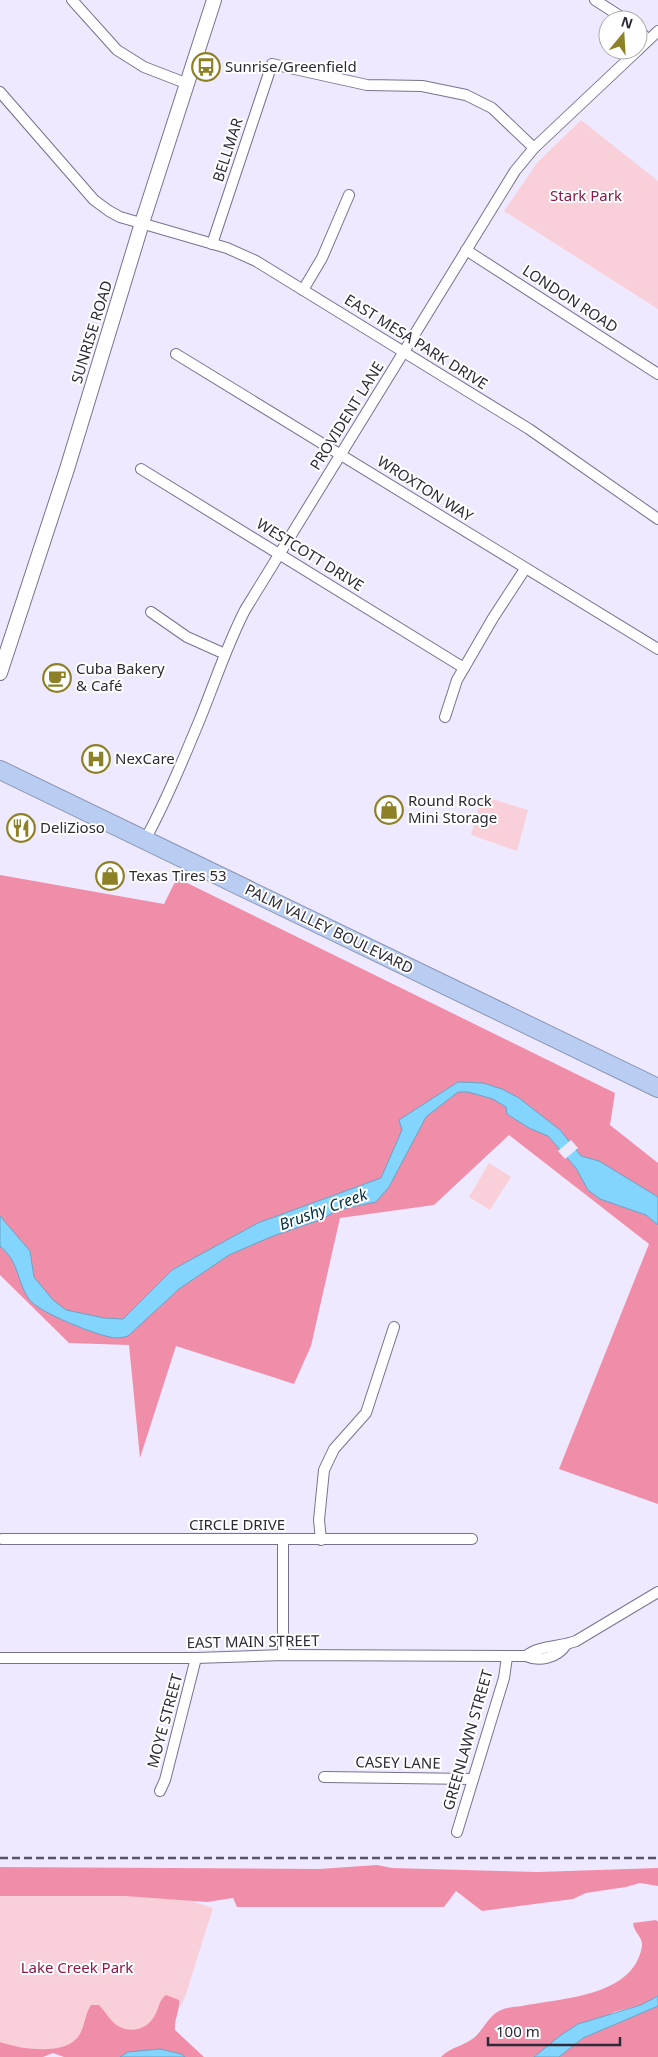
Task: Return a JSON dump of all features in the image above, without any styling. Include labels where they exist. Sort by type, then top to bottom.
[{"type":"highway","name":"PALM VALLEY BOULEVARD","points":[[0,770],[658,1088]]},
{"type":"main road","name":"SUNRISE ROAD","points":[[0,673],[99,368],[142,223],[214,0]]},
{"type":"street","points":[[72,0],[118,50],[144,66],[188,84]]},
{"type":"street","points":[[595,0],[610,10]]},
{"type":"street","name":"PROVIDENT LANE","points":[[648,40],[658,31]]},
{"type":"street","name":"PROVIDENT LANE","points":[[145,840],[200,719],[225,654],[245,610],[466,250],[515,171],[534,148],[627,60]]},
{"type":"street","name":"BELLMAR","points":[[212,244],[272,64],[367,85],[422,86],[466,95],[498,113],[534,148]]},
{"type":"street","name":"EAST MESA PARK DRIVE","points":[[0,92],[94,200],[109,211],[142,223],[227,248],[256,262],[529,430],[658,519]]},
{"type":"street","points":[[303,290],[322,258],[349,195]]},
{"type":"street","name":"LONDON ROAD","points":[[466,250],[658,374]]},
{"type":"street","name":"WROXTON WAY","points":[[176,354],[658,649]]},
{"type":"street","name":"WESTCOTT DRIVE","points":[[140,468],[464,668]]},
{"type":"street","points":[[445,717],[457,680],[493,618],[526,569]]},
{"type":"street","points":[[151,612],[188,637],[225,654]]},
{"type":"street","points":[[321,1540],[319,1520],[324,1470],[334,1449],[366,1413],[394,1327]]},
{"type":"street","name":"CIRCLE DRIVE","points":[[2,1540],[472,1539]]},
{"type":"street","points":[[283,1540],[283,1655]]},
{"type":"street","name":"EAST MAIN STREET","points":[[0,1658],[196,1658],[283,1655],[526,1656],[541,1659],[556,1655],[566,1646],[585,1637],[658,1592]]},
{"type":"street","name":"GREENLAWN STREET","points":[[458,1832],[504,1678],[507,1656]]},
{"type":"street","name":"MOYE STREET","points":[[160,1791],[170,1761],[196,1658]]},
{"type":"street","name":"CASEY LANE","points":[[324,1778],[473,1779]]},
{"type":"green space","name":"Stark Park","points":[[581,120],[658,181],[658,309],[504,211],[537,163]]},
{"type":"green space","points":[[482,796],[528,810],[517,851],[471,835]]},
{"type":"green space","points":[[489,1163],[511,1177],[490,1210],[469,1197]]},
{"type":"green space","name":"Lake Creek Park","points":[[0,1888],[175,1896],[213,1908],[185,1997],[180,2007],[179,2004],[169,2033],[44,2050],[12,2046],[0,2042]]},
{"type":"shaded area","points":[[0,875],[164,904],[177,878],[615,1093],[610,1125],[658,1163],[658,1504],[559,1469],[649,1244],[509,1135],[434,1205],[340,1218],[311,1346],[294,1384],[176,1346],[140,1458],[129,1345],[69,1343],[0,1275]]},
{"type":"shaded area","points":[[377,1865],[392,1868],[538,1872],[658,1868],[658,1886],[640,1883],[586,1893],[573,1899],[482,1911],[456,1891],[444,1907],[237,1907],[233,1898],[207,1902],[125,1896],[0,1896],[0,1867],[319,1869]]},
{"type":"shaded area","points":[[656,1920],[658,1922],[658,1996],[641,2005],[614,2012],[548,2047],[534,2057],[441,2057],[472,2039],[495,2013],[502,2010],[510,2007],[575,1997],[611,1985],[625,1976],[636,1963],[642,1943],[633,1923]]},
{"type":"shaded area","points":[[166,1995],[179,2000],[175,2030],[204,2057],[128,2052],[120,2057],[64,2057],[53,2053],[43,2057],[0,2057],[0,2042],[31,2049],[43,2049],[65,2046],[74,2041],[82,2031],[91,2005],[99,2005],[118,2026],[129,2030],[139,2029],[152,2020],[160,2002]]},
{"type":"shaded area","points":[[658,2006],[658,2057],[559,2057],[583,2038]]},
{"type":"water","name":"Brushy Creek","points":[[458,1082],[483,1083],[502,1089],[519,1098],[560,1130],[581,1156],[599,1161],[658,1197],[658,1225],[646,1215],[600,1199],[588,1190],[576,1168],[548,1136],[529,1128],[507,1114],[506,1107],[493,1099],[468,1092],[458,1092],[426,1117],[389,1187],[376,1202],[337,1210],[323,1219],[273,1236],[229,1255],[179,1289],[128,1336],[120,1338],[108,1337],[56,1317],[34,1304],[25,1292],[15,1265],[0,1246],[0,1216],[30,1251],[34,1277],[53,1300],[66,1310],[104,1318],[123,1319],[172,1270],[258,1223],[381,1178],[402,1130],[399,1120]]},
{"type":"water","points":[[658,1996],[658,2006],[583,2038],[559,2057],[534,2057],[578,2024],[641,2005]]},
{"type":"water","points":[[160,2049],[181,2054],[185,2057],[120,2057],[128,2052]]},
{"type":"pier","points":[[571,1140],[578,1148],[565,1159],[558,1151]]},
{"type":"railway","points":[[0,1858],[658,1858]]},
{"type":"place","name":"Sunrise/Greenfield","points":[[206,67]]},
{"type":"place","name":"Cuba Bakery & Café","points":[[57,678]]},
{"type":"place","name":"NexCare","points":[[96,759]]},
{"type":"place","name":"Round Rock Mini Storage","points":[[389,810]]},
{"type":"place","name":"DeliZioso","points":[[21,828]]},
{"type":"place","name":"Texas Tires 53","points":[[110,876]]}]
